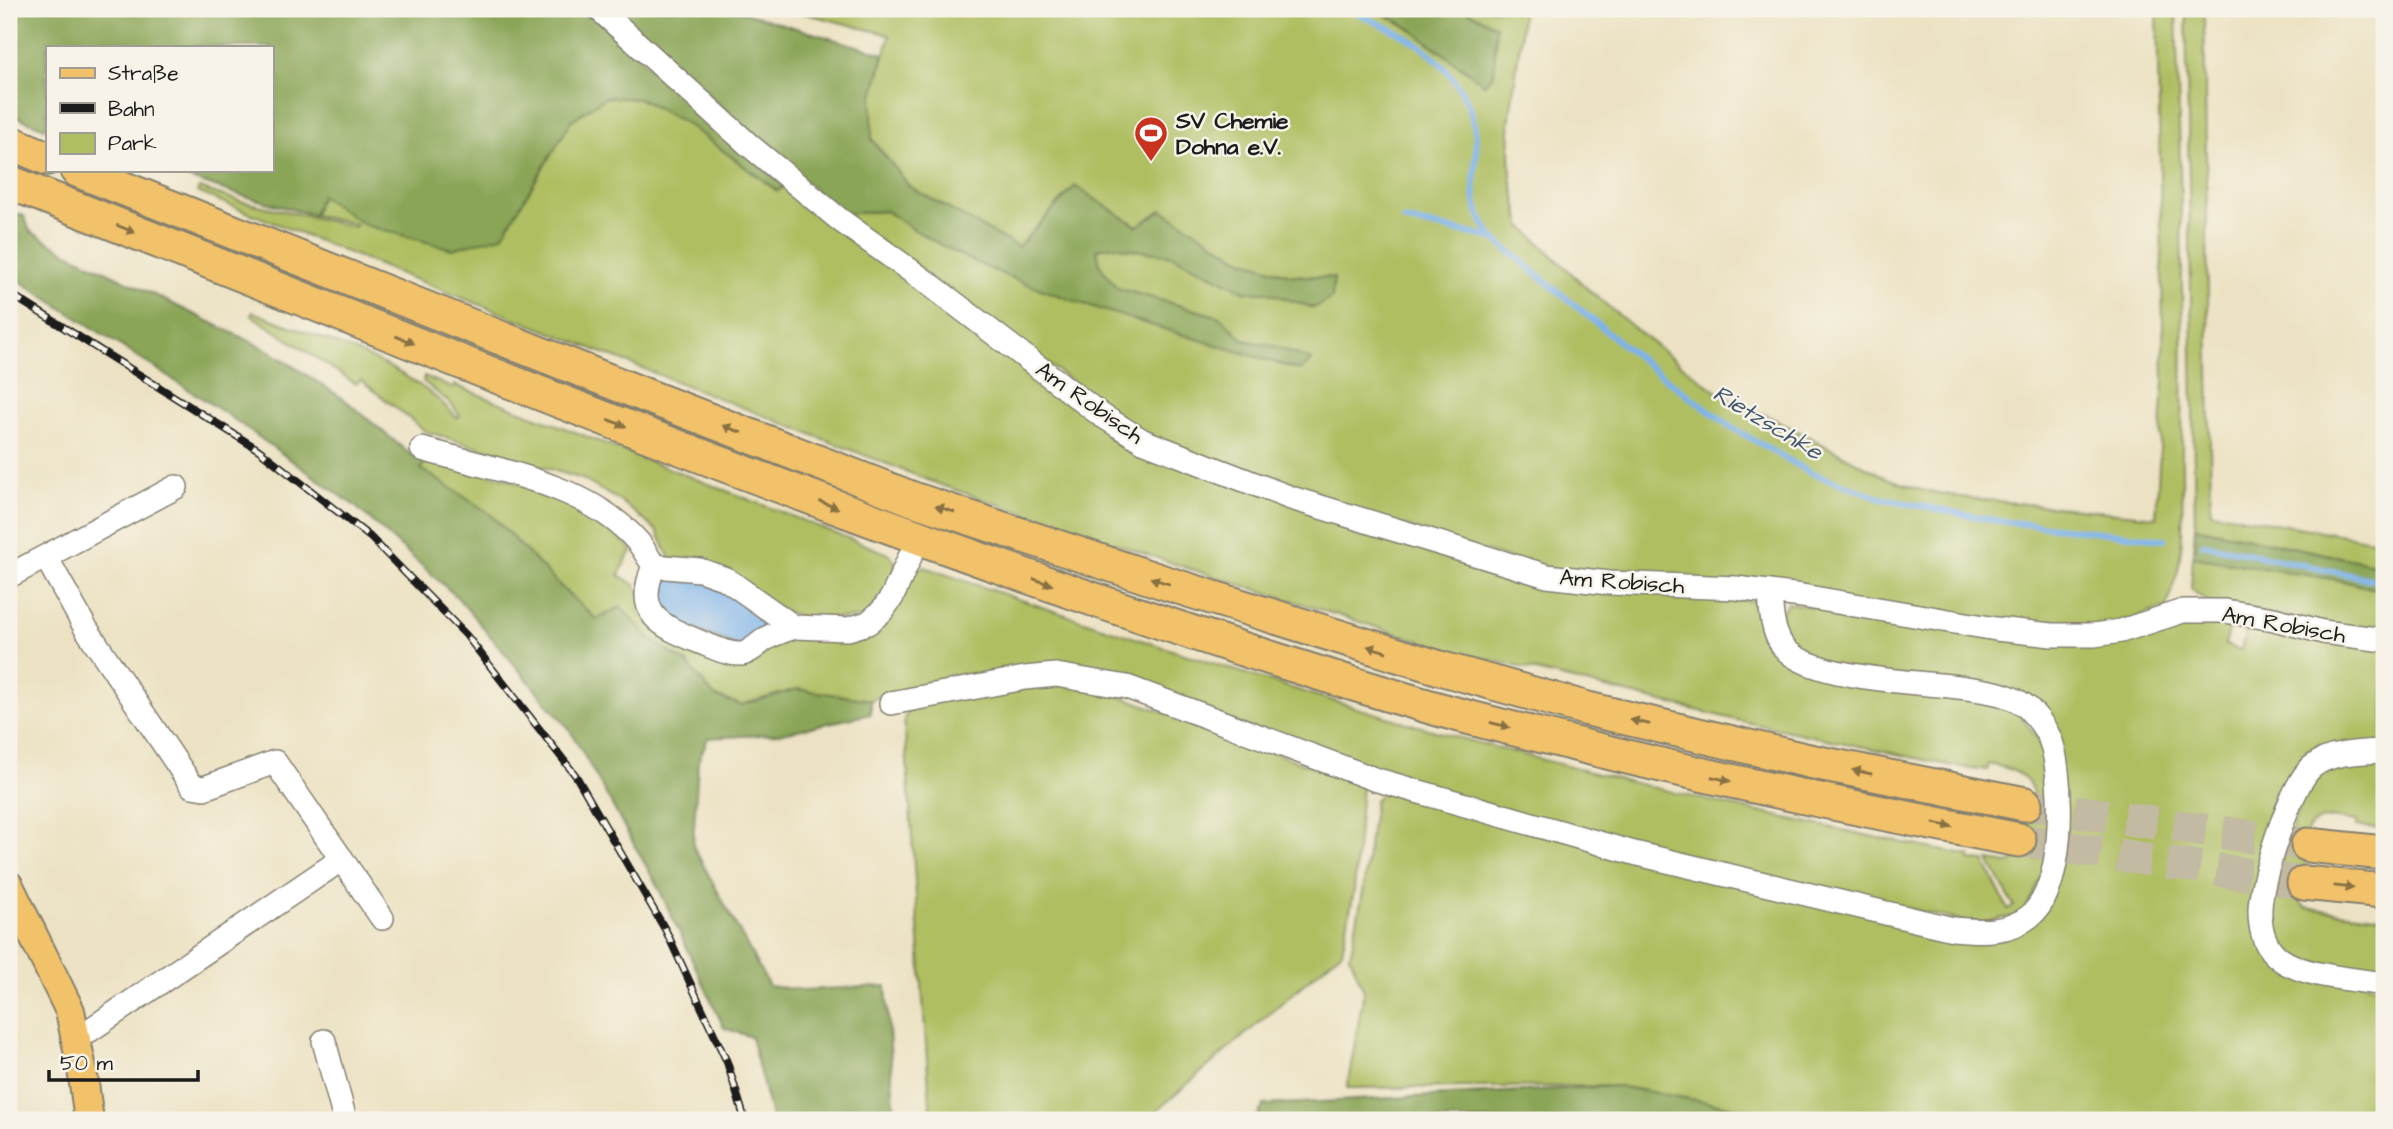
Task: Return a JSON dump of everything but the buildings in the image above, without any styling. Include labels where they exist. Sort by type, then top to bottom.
[{"type":"highway","points":[[9,142],[46,158]]},
{"type":"highway","points":[[82,172],[647,397],[913,499],[1169,584],[1443,670],[1588,709],[1809,761],[2025,804]]},
{"type":"highway","points":[[9,182],[629,428],[918,538],[1154,621],[1434,708],[1609,753],[1808,799],[2019,840]]},
{"type":"highway","points":[[2308,845],[2384,853]]},
{"type":"highway","points":[[2304,883],[2384,891]]},
{"type":"main road","points":[[9,886],[70,1011],[89,1120]]},
{"type":"street","name":"Am Robisch","points":[[598,9],[749,145],[840,220],[932,286],[1101,415],[1143,441],[1291,498],[1547,576],[1609,583],[1736,588],[1802,596],[1996,629],[2052,635],[2094,635],[2121,631],[2183,611],[2225,611],[2323,632],[2384,640]]},
{"type":"street","points":[[422,449],[556,488],[580,499],[617,523],[638,543],[654,566]]},
{"type":"street","points":[[9,576],[176,487]]},
{"type":"street","points":[[654,566],[646,589],[649,605],[654,616],[667,629],[719,650],[742,654],[754,649],[765,639],[794,626],[848,629],[868,623],[888,604],[918,538]]},
{"type":"street","points":[[47,556],[85,627],[192,786],[204,788],[275,762],[382,918]]},
{"type":"street","points":[[654,566],[700,570],[726,579],[794,626]]},
{"type":"street","points":[[891,703],[1025,678],[1056,675],[1089,679],[1127,687],[1374,779],[1634,853],[1954,929],[1991,930],[2014,926],[2030,916],[2042,904],[2049,889],[2057,837],[2057,780],[2052,747],[2043,726],[2018,701],[1988,691],[1855,675],[1821,668],[1795,658],[1777,635],[1772,619],[1770,592]]},
{"type":"street","points":[[2384,751],[2336,756],[2312,766],[2296,787],[2285,816],[2265,879],[2259,909],[2264,940],[2271,951],[2289,965],[2323,974],[2384,984]]},
{"type":"street","points":[[76,1037],[95,1027],[342,859]]},
{"type":"street","points":[[324,1041],[345,1120]]},
{"type":"green space","points":[[9,9],[585,9],[784,186],[778,191],[687,124],[641,99],[606,97],[572,120],[502,236],[452,249],[365,225],[321,196],[313,215],[169,172],[273,172],[273,46],[46,46],[46,126],[9,114]]},
{"type":"green space","points":[[612,9],[732,9],[884,54],[872,99],[872,140],[910,187],[1018,247],[1075,186],[1137,226],[1162,210],[1240,259],[1290,275],[1334,278],[1332,298],[1314,308],[1266,292],[1246,292],[1173,256],[1113,246],[1097,249],[1100,266],[1117,288],[1220,317],[1244,340],[1277,347],[1312,360],[1301,370],[1039,289],[945,247],[886,211],[842,214]]},
{"type":"green space","points":[[787,9],[1375,9],[1408,27],[1484,84],[1477,17],[1464,9],[1522,9],[1509,123],[1511,178],[1521,225],[1592,293],[1660,349],[1727,399],[1772,418],[1887,478],[1922,490],[1967,498],[2156,517],[2164,380],[2157,9],[2176,9],[2182,285],[2182,530],[2178,570],[2166,607],[2099,631],[1546,570],[1297,492],[1146,435],[842,214],[886,211],[945,247],[1039,289],[1301,370],[1277,347],[1244,340],[1220,317],[1117,288],[1100,266],[1097,249],[1113,246],[1173,256],[1246,292],[1266,292],[1314,308],[1333,278],[1290,275],[1240,259],[1162,210],[1137,226],[1075,187],[1018,247],[910,187],[872,139],[872,99],[890,35]]},
{"type":"green space","points":[[1375,9],[1464,9],[1496,26],[1494,75],[1484,84],[1408,27]]},
{"type":"green space","points":[[2186,9],[2204,9],[2211,512],[2384,542],[2382,566],[2195,527]]},
{"type":"green space","points":[[606,97],[640,99],[687,124],[777,191],[784,186],[1102,425],[1544,581],[1753,601],[1762,610],[1776,654],[1995,698],[2023,714],[2022,718],[2039,741],[2047,769],[2049,789],[2044,872],[2023,914],[1975,924],[1634,846],[1361,769],[1127,682],[882,696],[871,700],[797,689],[741,705],[714,696],[687,663],[651,640],[621,607],[596,619],[489,513],[421,469],[426,461],[509,479],[593,514],[633,550],[619,575],[635,585],[640,593],[789,635],[849,635],[912,570],[924,567],[1175,651],[1428,729],[1698,798],[1970,856],[1970,860],[1984,861],[2008,909],[2014,906],[1989,861],[2009,864],[2024,854],[2024,823],[2033,792],[2021,775],[2003,767],[1989,764],[1987,770],[1953,766],[1741,721],[1446,649],[1175,564],[941,485],[197,192],[199,188],[240,201],[355,227],[356,224],[313,215],[321,196],[365,225],[502,235],[572,120]]},
{"type":"green space","points":[[9,210],[24,216],[30,231],[68,253],[268,350],[344,399],[410,454],[426,461],[421,469],[489,513],[596,619],[621,607],[651,640],[687,663],[714,696],[741,705],[797,689],[871,700],[871,714],[778,734],[708,738],[698,761],[693,846],[769,986],[803,990],[886,986],[895,1120],[772,1120],[751,1037],[724,1028],[659,889],[570,730],[457,597],[355,506],[228,415],[9,274]]},
{"type":"green space","points":[[253,312],[389,367],[437,398],[457,418],[460,416],[451,404],[423,381],[424,376],[452,388],[454,385],[889,554],[895,562],[894,578],[865,618],[804,619],[670,559],[657,531],[622,502],[582,479],[425,431],[361,380],[356,384],[251,315]]},
{"type":"green space","points":[[2195,527],[2384,566],[2384,591],[2339,580],[2193,557]]},
{"type":"green space","points":[[2193,557],[2339,580],[2384,591],[2384,633],[2210,604],[2191,589]]},
{"type":"green space","points":[[1788,603],[1995,635],[2183,618],[2233,618],[2225,645],[2241,650],[2248,620],[2384,643],[2384,746],[2335,750],[2279,819],[2265,947],[2384,989],[2384,1120],[1808,1120],[1617,1086],[1347,1088],[1364,991],[1350,956],[1363,892],[1375,800],[1383,792],[1883,915],[2015,929],[2063,857],[2036,705],[1812,662],[1787,642],[1781,613]]},
{"type":"green space","points":[[1087,684],[1362,785],[1354,891],[1342,951],[1154,1113],[1120,1120],[931,1120],[904,718],[913,707],[991,689]]},
{"type":"green space","points":[[2384,757],[2384,829],[2357,826],[2357,821],[2341,819],[2323,819],[2314,823],[2305,837],[2306,864],[2298,898],[2306,908],[2384,917],[2384,978],[2287,956],[2269,925],[2272,890],[2305,787],[2327,766]]},
{"type":"green space","points":[[1617,1086],[1808,1120],[1255,1120],[1264,1105]]},
{"type":"water","points":[[676,575],[710,584],[742,601],[761,616],[762,629],[740,646],[666,620],[659,600],[660,589]]},
{"type":"waterway","points":[[1350,9],[1423,48],[1448,72],[1458,86],[1466,101],[1476,134],[1476,205],[1493,238]]},
{"type":"waterway","name":"Rietzschke","points":[[1404,220],[1493,238],[1650,367],[1731,427],[1811,473],[1884,499],[1999,521],[2164,539]]},
{"type":"waterway","name":"Rietzschke","points":[[2203,544],[2384,582]]},
{"type":"tunnel","points":[[2025,804],[2308,845]]},
{"type":"tunnel","points":[[2019,840],[2304,883]]},
{"type":"railway","points":[[9,293],[259,450],[370,537],[466,635],[576,776],[666,931],[727,1062],[745,1120]]},
{"type":"place","name":"SV Chemie Dohna e.V.","points":[[1151,163]]}]
